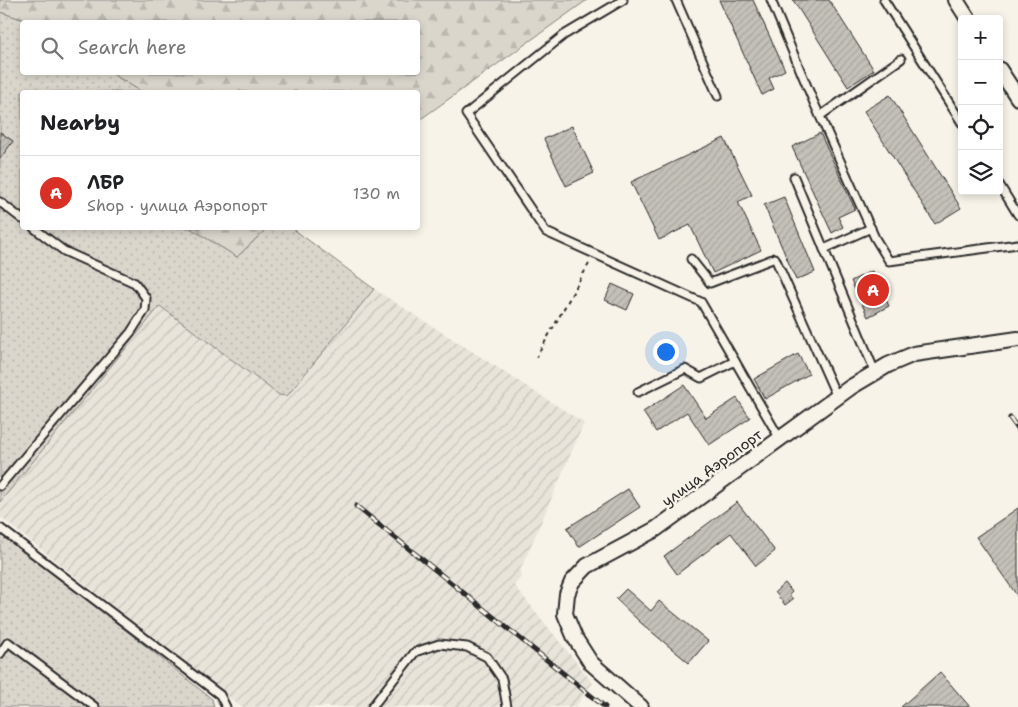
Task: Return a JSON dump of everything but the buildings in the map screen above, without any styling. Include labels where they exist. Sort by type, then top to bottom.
[{"type":"street","points":[[956,0],[965,15]]},
{"type":"street","points":[[1003,74],[1018,98]]},
{"type":"street","name":"улица Аэропорт","points":[[641,707],[591,663],[575,638],[565,614],[567,594],[572,582],[587,566],[656,530],[837,397],[888,365],[914,354],[1018,340]]},
{"type":"lane","points":[[623,0],[564,35],[466,114],[546,232],[701,302],[780,439]]},
{"type":"lane","points":[[676,0],[718,96]]},
{"type":"lane","points":[[771,0],[820,116],[871,228],[889,261],[1018,244]]},
{"type":"lane","points":[[884,0],[958,117]]},
{"type":"lane","points":[[820,116],[901,59]]},
{"type":"lane","points":[[794,177],[875,372]]},
{"type":"lane","points":[[1003,191],[1018,215]]},
{"type":"lane","points":[[0,202],[20,217]]},
{"type":"lane","points":[[824,249],[871,228]]},
{"type":"lane","points":[[0,486],[131,332],[145,310],[146,298],[135,284],[64,250],[37,230]]},
{"type":"lane","points":[[691,259],[710,283],[776,258],[837,397]]},
{"type":"lane","points":[[638,392],[685,369],[701,378],[735,360]]},
{"type":"lane","points":[[0,528],[220,695],[226,707]]},
{"type":"lane","points":[[0,654],[8,642],[95,707]]},
{"type":"lane","points":[[372,707],[415,652],[438,644],[468,647],[487,657],[502,678],[507,707]]},
{"type":"path","points":[[536,358],[594,254]]},
{"type":"shaded area","points":[[374,289],[584,423],[520,571],[521,577],[514,585],[593,683],[575,707],[241,707],[0,517],[0,502],[160,306],[279,395],[287,395]]},
{"type":"green space","points":[[0,0],[587,0],[420,120],[420,90],[139,90],[114,75],[420,75],[420,20],[25,20],[0,12]]},
{"type":"green space","points":[[0,12],[25,20],[20,20],[20,75],[114,75],[139,90],[20,90],[20,230],[193,230],[237,257],[265,230],[295,230],[374,289],[287,396],[279,395],[160,306],[0,502]]},
{"type":"green space","points":[[193,230],[265,230],[237,257]]},
{"type":"green space","points":[[0,530],[212,699],[214,707],[0,707]]},
{"type":"railway","points":[[1010,418],[1018,429]]},
{"type":"railway","points":[[356,506],[605,707]]},
{"type":"place","name":"ЛБР","points":[[873,290]]}]
